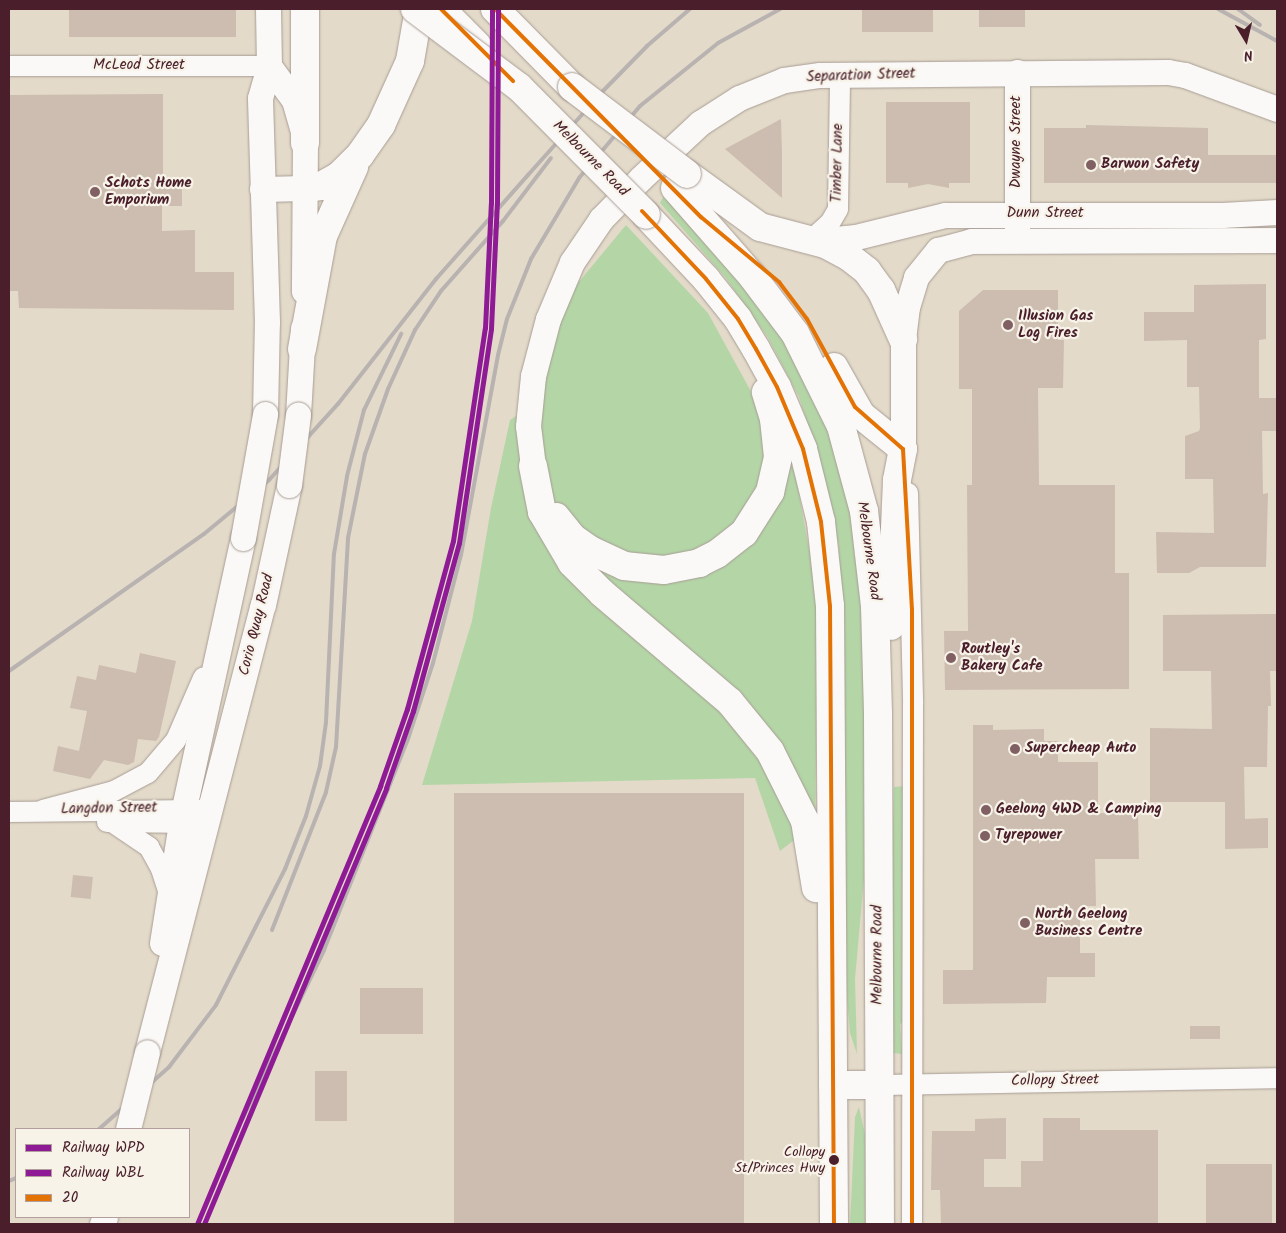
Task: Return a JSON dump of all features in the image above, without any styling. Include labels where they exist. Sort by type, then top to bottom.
[{"type":"highway","points":[[304,9],[305,143]]},
{"type":"highway","points":[[415,9],[519,87]]},
{"type":"highway","points":[[302,349],[323,236],[360,155],[381,125],[407,69],[415,42],[419,9]]},
{"type":"highway","name":"Melbourne Road","points":[[441,9],[706,278],[738,319],[777,386],[803,449],[826,557],[830,606],[834,1224]]},
{"type":"highway","points":[[495,9],[572,87],[681,181],[760,227],[813,240],[841,252],[867,271],[881,290],[903,339]]},
{"type":"highway","points":[[305,188],[332,181],[360,155]]},
{"type":"highway","name":"Melbourne Road","points":[[681,181],[701,217],[795,333],[841,426],[858,485],[872,571],[878,714],[880,1224]]},
{"type":"highway","points":[[701,217],[779,282],[807,319],[855,407],[903,449],[898,480],[891,630],[878,714]]},
{"type":"highway","points":[[533,466],[560,524],[573,538],[607,560],[643,570],[664,570],[699,563],[732,545],[763,507],[778,457],[770,403],[738,319]]},
{"type":"highway","points":[[533,466],[542,512],[572,563],[602,593],[745,716],[782,771],[805,821],[811,846],[833,998]]},
{"type":"highway","name":"Collopy Street","points":[[833,1085],[878,1085]]},
{"type":"main road","name":"Corio Quay Road","points":[[128,1128],[147,1052],[195,816],[230,601],[265,414],[267,322],[260,98],[269,66],[268,9]]},
{"type":"main road","name":"Corio Quay Road","points":[[147,1052],[168,891],[195,816],[263,605],[289,485],[298,415],[302,349],[305,143],[294,100],[269,66]]},
{"type":"main road","name":"Separation Street","points":[[533,466],[528,403],[540,346],[572,262],[601,219],[686,136],[739,98],[784,80],[840,75],[1017,72],[1177,73],[1277,109]]},
{"type":"main road","name":"Dwayne Street","points":[[1017,72],[1017,241]]},
{"type":"main road","points":[[262,189],[305,188]]},
{"type":"main road","name":"Dunn Street","points":[[813,240],[856,237],[931,217],[1017,213],[1222,215],[1277,212]]},
{"type":"main road","name":"Dunn Street","points":[[903,449],[903,339],[911,290],[931,257],[959,242],[1277,240]]},
{"type":"street","name":"McLeod Street","points":[[9,66],[269,66]]},
{"type":"street","name":"Timber Lane","points":[[813,240],[834,219],[839,198],[840,75]]},
{"type":"street","points":[[903,449],[910,544],[912,629],[910,1084],[912,1224]]},
{"type":"street","points":[[41,814],[126,787],[157,765],[176,740],[190,712],[230,601]]},
{"type":"street","name":"Langdon Street","points":[[9,812],[195,816]]},
{"type":"street","name":"Langdon Street","points":[[9,821],[41,814],[112,822],[195,816]]},
{"type":"street","points":[[112,822],[149,847],[157,860],[168,891]]},
{"type":"street","name":"Collopy Street","points":[[878,1085],[1277,1078]]},
{"type":"green space","points":[[663,197],[680,211],[769,316],[808,382],[832,438],[855,531],[864,646],[864,878],[855,979],[857,1054],[850,1033],[846,984],[839,546],[823,471],[799,397],[767,336],[725,277],[660,203]]},
{"type":"green space","points":[[626,225],[708,313],[795,472],[818,599],[815,824],[780,851],[755,778],[422,785],[472,621],[491,508],[510,420],[536,403],[568,295]]},
{"type":"green space","points":[[905,786],[905,1022],[900,1024],[902,1054],[893,1053],[891,894],[894,787]]},
{"type":"green space","points":[[859,1107],[865,1134],[865,1224],[850,1224],[855,1117]]},
{"type":"building","points":[[69,9],[236,9],[236,37],[69,37]]},
{"type":"building","points":[[862,9],[933,9],[933,32],[862,32]]},
{"type":"building","points":[[979,9],[1025,9],[1025,27],[979,27]]},
{"type":"building","name":"Schots Home Emporium","points":[[163,94],[163,179],[182,179],[182,206],[162,206],[162,231],[195,230],[195,272],[234,272],[234,310],[19,308],[18,291],[9,291],[9,95]]},
{"type":"building","points":[[886,102],[970,102],[970,183],[949,183],[949,188],[928,184],[908,188],[908,183],[886,183]]},
{"type":"building","points":[[781,119],[782,154],[782,198],[725,149]]},
{"type":"building","points":[[1086,125],[1208,128],[1208,155],[1277,155],[1277,183],[1044,183],[1044,128],[1086,128]]},
{"type":"building","points":[[1266,284],[1266,339],[1259,340],[1259,398],[1276,398],[1277,431],[1262,431],[1263,494],[1268,493],[1266,567],[1200,567],[1189,573],[1157,573],[1156,532],[1214,533],[1213,479],[1185,479],[1185,436],[1199,431],[1200,428],[1199,387],[1187,387],[1187,340],[1144,341],[1144,312],[1194,312],[1194,285]]},
{"type":"building","points":[[983,290],[1058,290],[1058,340],[1064,340],[1063,388],[1038,388],[1039,485],[1115,485],[1115,573],[1129,573],[1129,689],[945,690],[944,631],[968,631],[967,485],[972,485],[972,389],[959,389],[959,311]]},
{"type":"building","points":[[1277,614],[1277,671],[1270,671],[1271,706],[1268,706],[1267,767],[1244,767],[1245,819],[1268,818],[1268,848],[1225,849],[1225,802],[1150,802],[1150,728],[1212,729],[1211,671],[1163,671],[1163,615]]},
{"type":"building","points":[[140,653],[176,661],[159,737],[156,741],[138,739],[134,762],[128,765],[104,760],[90,779],[53,771],[58,746],[79,751],[87,711],[70,708],[77,676],[96,680],[99,665],[136,673]]},
{"type":"building","points":[[973,725],[993,725],[993,730],[1044,729],[1044,741],[1058,741],[1058,762],[1098,762],[1098,813],[1138,813],[1139,859],[1095,859],[1096,906],[1080,906],[1080,953],[1095,953],[1095,977],[1047,977],[1046,1003],[943,1004],[943,970],[973,970]]},
{"type":"building","points":[[454,793],[744,793],[744,1224],[454,1224]]},
{"type":"building","points":[[73,875],[93,877],[91,899],[71,897]]},
{"type":"building","points":[[360,988],[423,988],[423,1034],[360,1034]]},
{"type":"building","points":[[1190,1026],[1220,1026],[1220,1039],[1190,1039]]},
{"type":"building","points":[[315,1071],[347,1071],[347,1121],[315,1121]]},
{"type":"building","points":[[1006,1118],[1006,1159],[984,1159],[984,1187],[1021,1187],[1021,1161],[1043,1161],[1043,1118],[1080,1118],[1080,1130],[1158,1130],[1158,1224],[941,1224],[940,1190],[931,1190],[932,1131],[975,1131],[975,1119]]},
{"type":"building","points":[[1206,1164],[1272,1164],[1272,1224],[1206,1224]]},
{"type":"railway","points":[[9,671],[204,534],[269,480],[338,404],[436,279],[603,91],[647,46],[690,9]]},
{"type":"railway","points":[[242,1120],[324,950],[408,739],[433,663],[461,555],[498,355],[507,319],[531,259],[579,178],[640,106],[718,43],[780,9]]},
{"type":"railway","points":[[1218,9],[1277,41]]},
{"type":"railway","points":[[1238,9],[1260,25]]},
{"type":"railway","points":[[272,930],[326,792],[336,747],[348,538],[365,454],[388,389],[415,330],[441,291],[503,221],[551,158]]},
{"type":"railway","points":[[100,1128],[169,1067],[216,1005],[285,869],[306,816],[320,766],[326,722],[334,554],[347,476],[364,410],[401,334]]},
{"type":"railway","points":[[9,1181],[15,1178]]},
{"type":"rail line","name":"WPD","points":[[197,1224],[380,786],[407,709],[453,541],[485,328],[491,203],[492,9]]},
{"type":"rail line","name":"WBL","points":[[204,1224],[386,788],[413,711],[459,543],[491,328],[497,203],[498,9]]},
{"type":"transit line","name":"20","points":[[441,9],[513,81]]},
{"type":"transit line","name":"20","points":[[495,9],[701,217],[779,282],[807,319],[855,407],[903,449],[912,610],[912,1224]]},
{"type":"transit line","name":"20","points":[[642,211],[706,279],[738,319],[756,349],[777,387],[803,449],[821,522],[830,606],[834,1224]]},
{"type":"place","name":"Barwon Safety","points":[[1091,165]]},
{"type":"place","name":"Schots Home Emporium","points":[[95,192]]},
{"type":"place","name":"Illusion Gas Log Fires","points":[[1008,325]]},
{"type":"place","name":"Routley's Bakery Cafe","points":[[951,658]]},
{"type":"place","name":"Supercheap Auto","points":[[1015,749]]},
{"type":"place","name":"Geelong 4WD & Camping","points":[[986,810]]},
{"type":"place","name":"Tyrepower","points":[[985,836]]},
{"type":"place","name":"North Geelong Business Centre","points":[[1025,923]]},
{"type":"place","name":"Collopy St/Princes Hwy","points":[[834,1160]]}]
